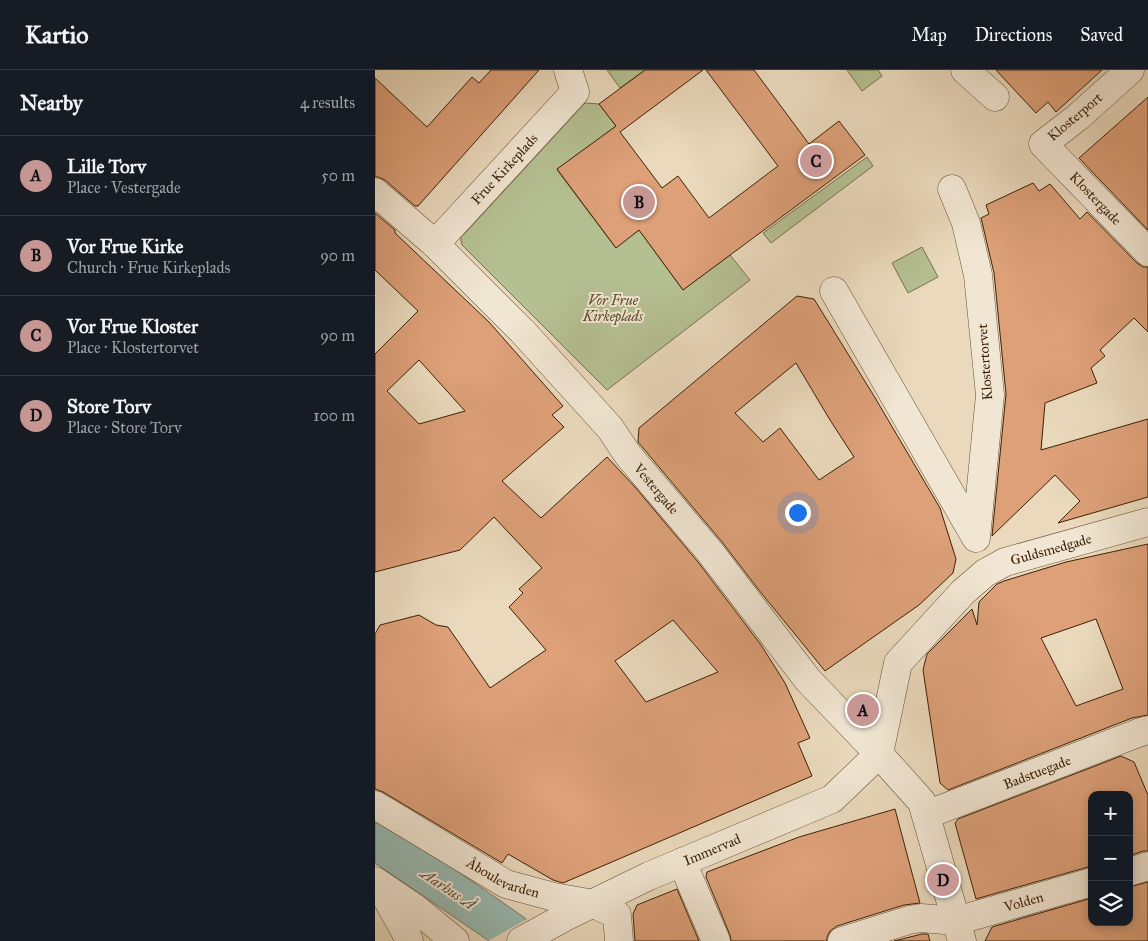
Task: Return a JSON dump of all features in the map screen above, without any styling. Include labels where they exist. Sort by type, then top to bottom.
[{"type":"street","points":[[965,70],[995,97]]},
{"type":"street","name":"Klosterport","points":[[1043,144],[1078,117],[1130,70]]},
{"type":"street","name":"Frue Kirkeplads","points":[[435,244],[571,81]]},
{"type":"street","name":"Klostergade","points":[[1043,144],[1148,252]]},
{"type":"street","name":"Klostertorvet","points":[[952,189],[965,223],[978,275],[990,395],[976,538]]},
{"type":"street","name":"Vestergade","points":[[375,192],[435,244],[523,332],[610,428],[628,455],[710,552],[808,680],[879,754],[924,808]]},
{"type":"street","name":"Klostertorvet","points":[[834,291],[976,538],[985,573]]},
{"type":"street","name":"Guldsmedgade","points":[[879,754],[898,664],[963,592],[985,573],[1005,562],[1148,522]]},
{"type":"street","name":"Badstuegade","points":[[924,808],[1148,730]]},
{"type":"street","name":"Immervad","points":[[521,941],[649,876],[832,799],[879,754]]},
{"type":"street","name":"Åboulevarden","points":[[375,805],[506,884],[554,897],[594,904],[617,915],[619,941]]},
{"type":"street","points":[[924,808],[959,931]]},
{"type":"street","points":[[682,862],[716,941]]},
{"type":"street","points":[[1133,871],[1148,866]]},
{"type":"street","points":[[376,881],[409,941]]},
{"type":"street","points":[[376,881],[415,908],[455,941]]},
{"type":"street","name":"Volden","points":[[959,931],[1088,883]]},
{"type":"street","points":[[842,941],[921,918],[959,931]]},
{"type":"green space","points":[[607,70],[645,70],[620,88]]},
{"type":"green space","points":[[847,70],[878,70],[882,76],[862,91]]},
{"type":"green space","name":"Vor Frue Kirkeplads","points":[[585,103],[599,104],[616,126],[557,170],[615,247],[639,230],[683,290],[730,255],[750,280],[607,390],[462,245],[461,241],[461,237]]},
{"type":"green space","points":[[867,157],[873,166],[771,243],[763,233]]},
{"type":"green space","points":[[922,247],[938,277],[908,293],[892,263]]},
{"type":"water","name":"Aarhus Å","points":[[375,817],[401,832],[525,918],[546,941],[489,941],[375,863]]},
{"type":"pier","points":[[529,918],[549,941],[488,941]]},
{"type":"building","points":[[491,70],[539,70],[418,206],[415,206],[385,180],[375,177],[375,78],[427,127],[472,77],[479,83]]},
{"type":"building","points":[[645,70],[703,70],[620,132],[662,188],[678,176],[709,218],[778,166],[706,70],[754,70],[809,144],[839,121],[865,155],[683,290],[639,230],[616,248],[557,169],[616,126],[599,104]]},
{"type":"building","points":[[996,70],[1102,70],[1056,112],[1048,102],[1036,113]]},
{"type":"building","points":[[1148,97],[1148,230],[1079,158]]},
{"type":"building","points":[[1033,183],[1039,191],[1050,184],[1080,219],[1087,212],[1137,263],[1143,267],[1148,267],[1148,332],[1134,318],[1100,350],[1105,356],[1091,368],[1097,383],[1045,403],[1041,450],[1148,419],[1148,497],[1058,523],[1080,501],[1055,475],[992,536],[1006,394],[994,273],[981,218],[989,214],[986,205]]},
{"type":"building","points":[[375,213],[395,230],[395,233],[489,322],[563,406],[552,415],[564,427],[502,481],[541,518],[607,457],[635,487],[698,562],[761,645],[785,683],[810,738],[798,743],[812,776],[563,883],[553,880],[508,854],[502,863],[375,789],[375,634],[380,625],[419,615],[436,625],[448,627],[490,688],[546,650],[509,607],[523,593],[519,589],[542,568],[494,517],[460,550],[375,572],[375,354],[418,311],[375,270]],"holes":[[[419,360],[465,411],[419,424],[387,391]],[[673,620],[718,672],[646,702],[615,661]]]},
{"type":"building","points":[[797,296],[814,299],[940,508],[956,559],[953,573],[919,605],[825,671],[722,542],[638,442],[639,428]],"holes":[[[796,363],[854,457],[819,480],[780,428],[763,442],[735,413]]]},
{"type":"building","points":[[1148,544],[1148,715],[1132,718],[948,790],[940,783],[923,670],[927,654],[972,609],[977,625],[979,602],[997,584],[1066,562]],"holes":[[[1096,619],[1123,689],[1076,706],[1041,638]]]},
{"type":"building","points":[[1121,756],[1134,762],[1148,795],[1148,851],[1133,855],[1133,791],[1088,791],[1088,867],[976,899],[955,823],[958,819]]},
{"type":"building","points":[[895,809],[920,903],[904,905],[837,926],[830,931],[827,941],[731,941],[706,877],[707,872],[799,837]]},
{"type":"building","points":[[1148,882],[1148,941],[985,941],[992,927],[1088,899],[1088,926],[1133,926],[1133,886]]},
{"type":"building","points":[[677,889],[699,941],[635,941],[633,914],[637,905]]},
{"type":"building","points":[[928,934],[930,941],[894,941]]},
{"type":"place","name":"Vor Frue Kloster","points":[[816,161]]},
{"type":"place","name":"Vor Frue Kirke","points":[[639,202]]},
{"type":"place","name":"Lille Torv","points":[[863,710]]},
{"type":"place","name":"Store Torv","points":[[943,880]]}]
